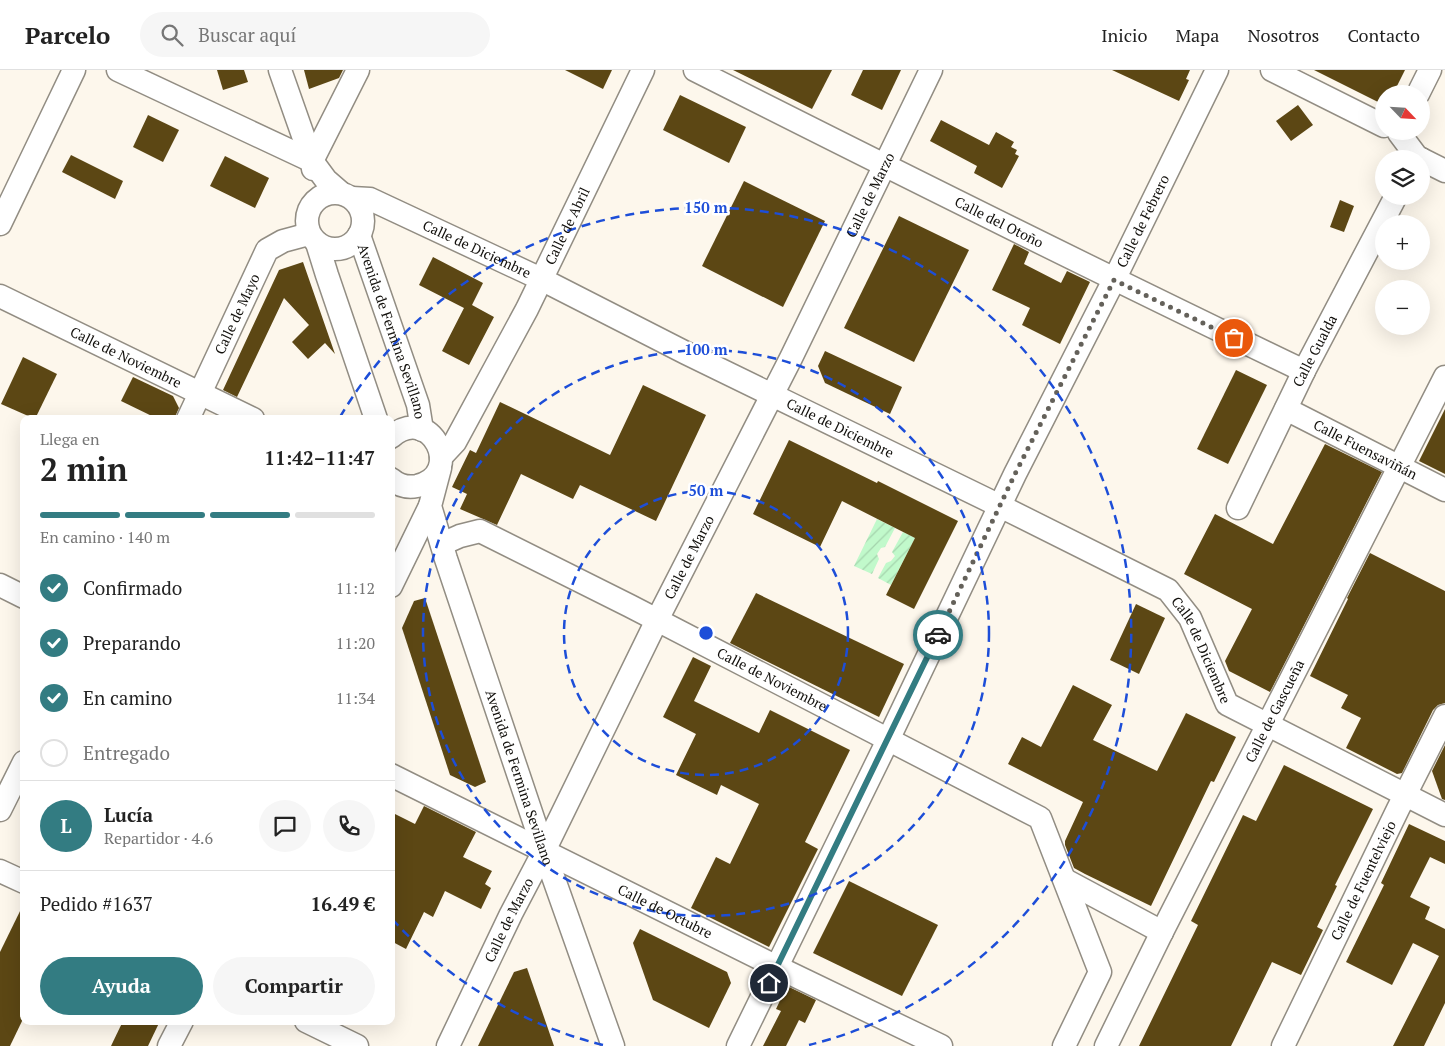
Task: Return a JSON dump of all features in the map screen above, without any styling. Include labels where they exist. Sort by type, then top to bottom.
[{"type":"street","points":[[0,224],[74,70]]},
{"type":"street","points":[[118,70],[312,162],[326,180],[347,195],[361,209],[363,222],[359,235],[351,244],[340,249],[328,248],[313,238]]},
{"type":"street","points":[[280,70],[312,162],[314,186],[311,205],[306,219],[375,415]]},
{"type":"street","points":[[312,162],[358,70]]},
{"type":"street","name":"Calle de Abril","points":[[396,482],[413,487],[424,485],[433,478],[440,462],[455,442],[541,280],[642,70]]},
{"type":"street","name":"Calle del Otoño","points":[[695,70],[1114,280],[1304,371]]},
{"type":"street","name":"Calle de Marzo","points":[[448,1046],[511,914],[772,394],[931,70]]},
{"type":"street","name":"Calle de Febrero","points":[[738,1046],[1000,506],[1217,70]]},
{"type":"street","points":[[1272,70],[1375,121]]},
{"type":"street","points":[[1422,85],[1430,70]]},
{"type":"street","points":[[1403,140],[1412,150]]},
{"type":"street","points":[[1430,164],[1445,171]]},
{"type":"street","points":[[311,205],[319,197],[330,192],[347,195]]},
{"type":"street","name":"Calle de Diciembre","points":[[347,195],[370,199],[541,280],[1168,590],[1190,618],[1227,704],[1445,815]]},
{"type":"street","name":"Calle Gualda","points":[[1238,508],[1304,371],[1391,205]]},
{"type":"street","name":"Avenida de Fermina Sevillano","points":[[359,235],[418,405],[422,430]]},
{"type":"street","name":"Calle de Mayo","points":[[190,415],[267,250],[283,241],[313,238]]},
{"type":"street","name":"Calle de Noviembre","points":[[0,296],[245,415]]},
{"type":"street","name":"Calle de Gascueña","points":[[1106,1046],[1162,932],[1445,377]]},
{"type":"street","name":"Calle Fuensaviñán","points":[[1286,409],[1445,490]]},
{"type":"street","points":[[395,434],[402,430],[412,428],[422,430],[430,434],[440,448],[440,462],[430,506],[395,578]]},
{"type":"street","points":[[396,482],[430,506]]},
{"type":"street","name":"Avenida de Fermina Sevillano","points":[[430,506],[544,851],[613,1046]]},
{"type":"street","name":"Calle de Noviembre","points":[[442,544],[460,536],[480,531],[657,620],[1040,818],[1100,972],[1064,1046]]},
{"type":"street","points":[[0,585],[20,595]]},
{"type":"street","name":"Calle de Fuentelviejo","points":[[1283,1046],[1445,716]]},
{"type":"street","points":[[0,810],[20,770]]},
{"type":"street","name":"Calle de Octubre","points":[[395,777],[777,967],[941,1046]]},
{"type":"street","points":[[0,871],[20,880]]},
{"type":"street","points":[[1065,880],[1162,932]]},
{"type":"street","points":[[170,1046],[180,1025]]},
{"type":"street","points":[[314,1025],[357,1046]]},
{"type":"green space","points":[[877,519],[895,528],[885,547],[881,548],[877,554],[879,559],[872,574],[854,566]]},
{"type":"green space","points":[[903,532],[915,538],[891,585],[878,578],[886,563],[895,556],[892,552]]},
{"type":"building","points":[[217,70],[244,70],[248,82],[223,90]]},
{"type":"building","points":[[304,70],[343,70],[339,78],[309,89]]},
{"type":"building","points":[[565,70],[612,70],[603,89]]},
{"type":"building","points":[[733,70],[832,70],[812,109]]},
{"type":"building","points":[[863,70],[901,70],[882,110],[851,95]]},
{"type":"building","points":[[1112,70],[1190,70],[1186,79],[1189,80],[1179,101]]},
{"type":"building","points":[[1314,70],[1405,70],[1398,85],[1375,85],[1375,100]]},
{"type":"building","points":[[680,95],[746,127],[729,163],[663,130]]},
{"type":"building","points":[[1298,105],[1313,125],[1291,141],[1276,121]]},
{"type":"building","points":[[148,115],[179,130],[163,162],[133,147]]},
{"type":"building","points":[[941,120],[989,145],[996,132],[1014,142],[1011,147],[1017,150],[1015,154],[1019,156],[1002,188],[974,173],[977,166],[930,141]]},
{"type":"building","points":[[71,155],[123,181],[115,199],[62,172]]},
{"type":"building","points":[[225,156],[269,178],[255,208],[210,186]]},
{"type":"building","points":[[744,181],[825,221],[783,307],[702,266]]},
{"type":"building","points":[[1340,200],[1354,206],[1344,232],[1330,227]]},
{"type":"building","points":[[899,216],[969,250],[914,362],[844,328]]},
{"type":"building","points":[[1014,244],[1029,252],[1024,264],[1061,283],[1067,271],[1090,282],[1060,344],[1022,325],[1030,308],[992,290]]},
{"type":"building","points":[[433,257],[483,283],[472,305],[494,317],[469,365],[442,351],[464,308],[419,285]]},
{"type":"building","points":[[303,262],[335,354],[325,343],[308,359],[292,342],[309,325],[284,298],[237,397],[223,390],[279,270]]},
{"type":"building","points":[[825,351],[902,387],[890,414],[825,383],[818,366]]},
{"type":"building","points":[[23,357],[57,374],[37,415],[26,415],[1,404]]},
{"type":"building","points":[[1236,370],[1267,385],[1228,464],[1197,449]]},
{"type":"building","points":[[133,377],[173,396],[179,408],[176,415],[150,415],[121,401]]},
{"type":"building","points":[[643,385],[706,415],[656,521],[580,485],[573,499],[521,474],[497,525],[460,509],[467,494],[452,487],[470,450],[476,453],[500,402],[610,455]]},
{"type":"building","points":[[1445,409],[1445,474],[1419,461]]},
{"type":"building","points":[[789,440],[958,521],[914,609],[886,595],[915,538],[842,501],[820,547],[753,514]]},
{"type":"building","points":[[1325,444],[1382,472],[1270,692],[1229,671],[1225,661],[1252,609],[1184,574],[1215,514],[1273,544]]},
{"type":"building","points":[[1370,553],[1445,591],[1445,703],[1438,705],[1433,710],[1402,773],[1397,774],[1346,748],[1361,718],[1341,708],[1348,695],[1310,676]]},
{"type":"building","points":[[756,593],[904,664],[879,717],[730,643]]},
{"type":"building","points":[[425,598],[486,782],[475,787],[450,775],[402,628],[414,601]]},
{"type":"building","points":[[1136,604],[1165,618],[1139,674],[1110,660]]},
{"type":"building","points":[[693,657],[711,666],[694,701],[759,733],[770,710],[850,750],[805,842],[818,849],[769,947],[691,908],[716,857],[730,864],[759,804],[721,785],[717,795],[676,775],[696,734],[663,717]]},
{"type":"building","points":[[1073,685],[1112,705],[1093,740],[1157,771],[1186,713],[1236,737],[1214,782],[1211,781],[1151,906],[1074,868],[1065,841],[1083,802],[1008,764],[1022,737],[1041,747]]},
{"type":"building","points":[[1445,745],[1445,800],[1442,799],[1432,771]]},
{"type":"building","points":[[1284,765],[1373,809],[1335,885],[1337,886],[1317,927],[1323,930],[1301,975],[1272,962],[1231,1046],[1139,1046],[1198,925],[1191,921],[1243,815],[1256,821]]},
{"type":"building","points":[[424,806],[476,832],[463,857],[492,871],[485,884],[491,888],[481,909],[445,891],[433,917],[424,912],[406,949],[395,943],[395,814],[415,824]]},
{"type":"building","points":[[1409,824],[1445,841],[1445,864],[1430,857],[1410,897],[1430,907],[1425,919],[1445,929],[1445,1003],[1424,1046],[1393,1046],[1439,956],[1413,943],[1392,985],[1346,962],[1384,885],[1381,883]]},
{"type":"building","points":[[849,881],[938,925],[902,996],[813,953]]},
{"type":"building","points":[[20,911],[20,1025],[10,1046],[0,1046],[0,952]]},
{"type":"building","points":[[640,929],[727,972],[731,983],[709,1028],[653,1000],[633,943]]},
{"type":"building","points":[[527,968],[554,1046],[478,1046],[514,972]]},
{"type":"building","points":[[787,986],[816,1000],[805,1023],[799,1020],[786,1046],[763,1046],[781,1011],[776,1009]]},
{"type":"building","points":[[121,1025],[158,1025],[148,1046],[111,1046]]},
{"type":"way so far","points":[[938,635],[1015,474],[1114,280],[1234,338]]},
{"type":"route","points":[[769,983],[938,635]]}]
